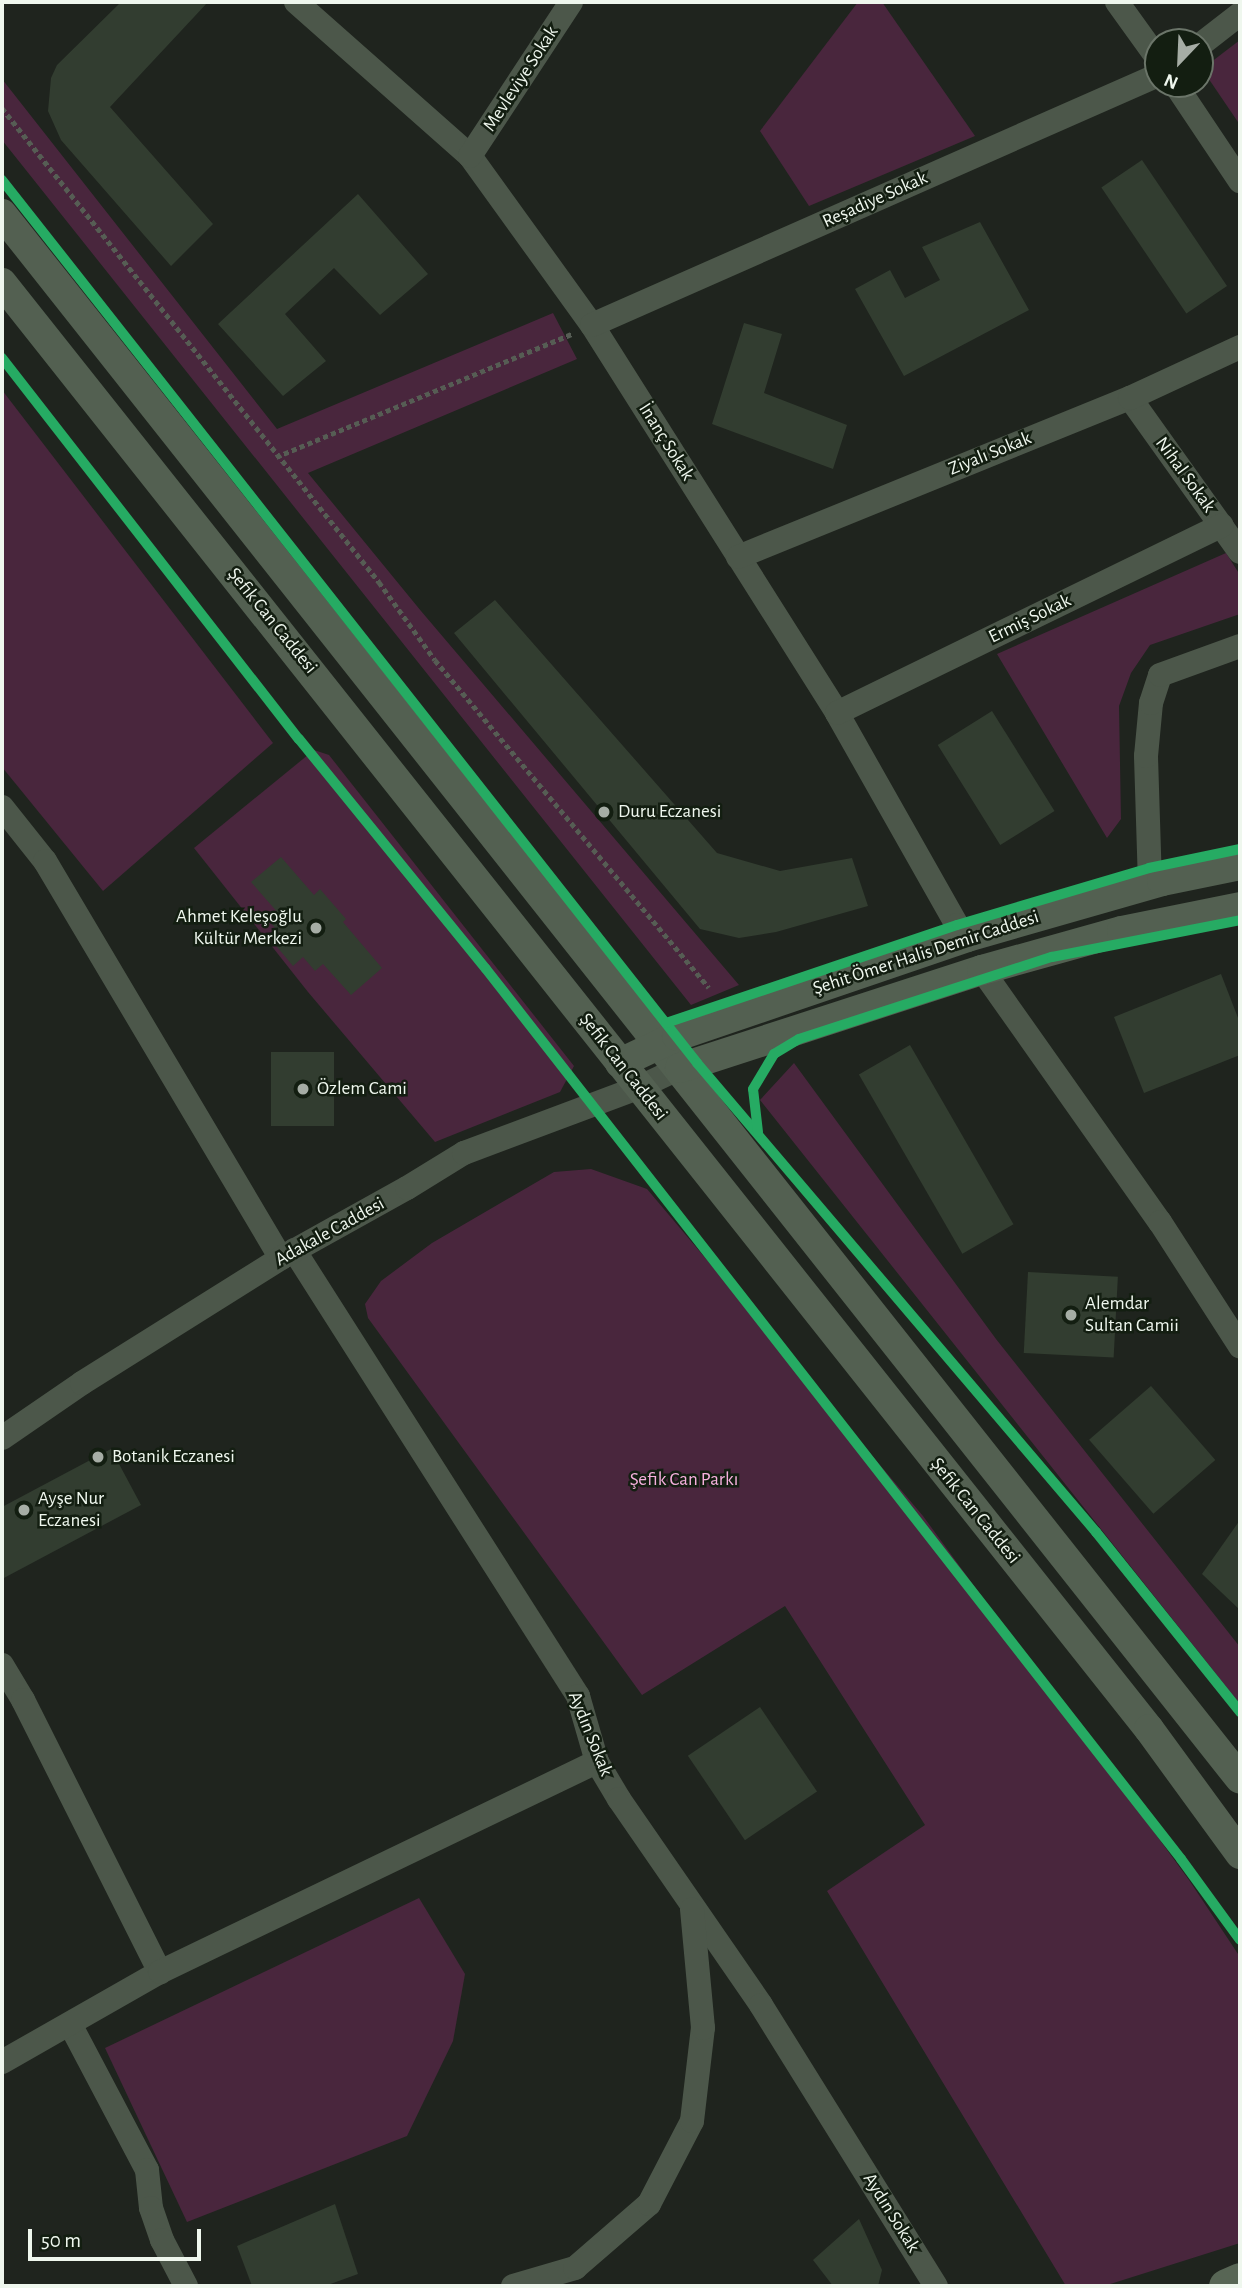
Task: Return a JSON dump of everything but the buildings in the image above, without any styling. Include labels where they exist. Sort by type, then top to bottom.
[{"type":"highway","points":[[1226,2286],[1240,2280]]},
{"type":"main road","points":[[2,214],[661,1043],[1240,1779]]},
{"type":"main road","name":"Şefik Can Caddesi","points":[[2,283],[1149,1729],[1240,1854]]},
{"type":"main road","name":"Şehit Ömer Halis Demir Caddesi","points":[[620,1063],[661,1043],[967,937],[1150,884],[1240,865]]},
{"type":"main road","name":"Şehit Ömer Halis Demir Caddesi","points":[[680,1068],[982,971],[1122,932],[1240,907]]},
{"type":"street","name":"İnanç Sokak","points":[[296,2],[470,156],[592,325],[837,713],[957,925],[967,937]]},
{"type":"street","name":"Mevleviye Sokak","points":[[470,156],[571,2]]},
{"type":"street","points":[[1117,2],[1144,40]]},
{"type":"street","points":[[1214,34],[1240,14]]},
{"type":"street","name":"Reşadiye Sokak","points":[[592,325],[1144,81]]},
{"type":"street","points":[[1184,98],[1240,181]]},
{"type":"street","name":"Ziyalı Sokak","points":[[738,557],[1130,398],[1240,347]]},
{"type":"street","name":"Nihal Sokak","points":[[1130,398],[1240,552]]},
{"type":"street","name":"Ermiş Sokak","points":[[837,713],[1222,526]]},
{"type":"street","points":[[1150,884],[1146,756],[1151,703],[1160,675],[1240,646]]},
{"type":"street","name":"Aydın Sokak","points":[[2,807],[45,861],[287,1254],[578,1696],[597,1762],[761,2005],[936,2286]]},
{"type":"street","points":[[982,971],[1160,1222],[1240,1346]]},
{"type":"street","name":"Adakale Caddesi","points":[[2,1438],[82,1383],[287,1254],[407,1188],[464,1153],[638,1088],[680,1068]]},
{"type":"street","points":[[2,1665],[23,1700],[160,1972]]},
{"type":"street","points":[[2,2062],[160,1972],[597,1762]]},
{"type":"street","points":[[513,2286],[575,2268],[649,2204],[692,2121],[703,2028],[692,1906]]},
{"type":"street","points":[[71,2024],[147,2170],[151,2208],[162,2240],[186,2286]]},
{"type":"path","points":[[2,108],[276,457],[379,582],[435,660],[709,988]]},
{"type":"path","points":[[276,457],[592,325]]},
{"type":"green space","points":[[858,2],[882,2],[975,136],[809,206],[760,131]]},
{"type":"green space","points":[[1240,40],[1240,125],[1214,87],[1214,60]]},
{"type":"green space","points":[[2,79],[277,429],[553,313],[577,359],[308,473],[421,611],[739,985],[691,1005],[2,140]]},
{"type":"green space","points":[[2,390],[273,743],[103,891],[2,767]]},
{"type":"green space","points":[[1226,553],[1240,575],[1240,614],[1150,645],[1131,673],[1119,706],[1121,819],[1107,838],[997,654]]},
{"type":"green space","points":[[314,750],[329,755],[574,1066],[560,1092],[435,1142],[308,992],[194,848]]},
{"type":"green space","points":[[794,1063],[996,1339],[1240,1647],[1240,1704],[760,1100]]},
{"type":"green space","name":"Şefik Can Parkı","points":[[591,1169],[647,1189],[923,1516],[1189,1880],[1240,1957],[1240,2243],[1104,2286],[1066,2286],[827,1891],[925,1825],[785,1606],[642,1695],[368,1318],[365,1304],[381,1281],[432,1243],[554,1172]]},
{"type":"green space","points":[[419,1898],[465,1974],[453,2041],[407,2136],[187,2222],[105,2048]]},
{"type":"cycle path","points":[[2,180],[697,1063],[1096,1532],[1240,1712]]},
{"type":"cycle path","points":[[2,358],[299,739],[486,969],[1181,1859],[1240,1940]]},
{"type":"cycle path","points":[[666,1023],[957,925],[1149,868],[1240,849]]},
{"type":"cycle path","points":[[758,1132],[753,1089],[774,1054],[799,1039],[1052,957],[1240,920]]},
{"type":"place","name":"Duru Eczanesi","points":[[604,812]]},
{"type":"place","name":"Ahmet Keleşoğlu Kültür Merkezi","points":[[316,928]]},
{"type":"place","name":"Özlem Cami","points":[[303,1089]]},
{"type":"place","name":"Alemdar Sultan Camii","points":[[1071,1315]]},
{"type":"place","name":"Botanik Eczanesi","points":[[98,1457]]},
{"type":"place","name":"Ayşe Nur Eczanesi","points":[[24,1510]]}]
